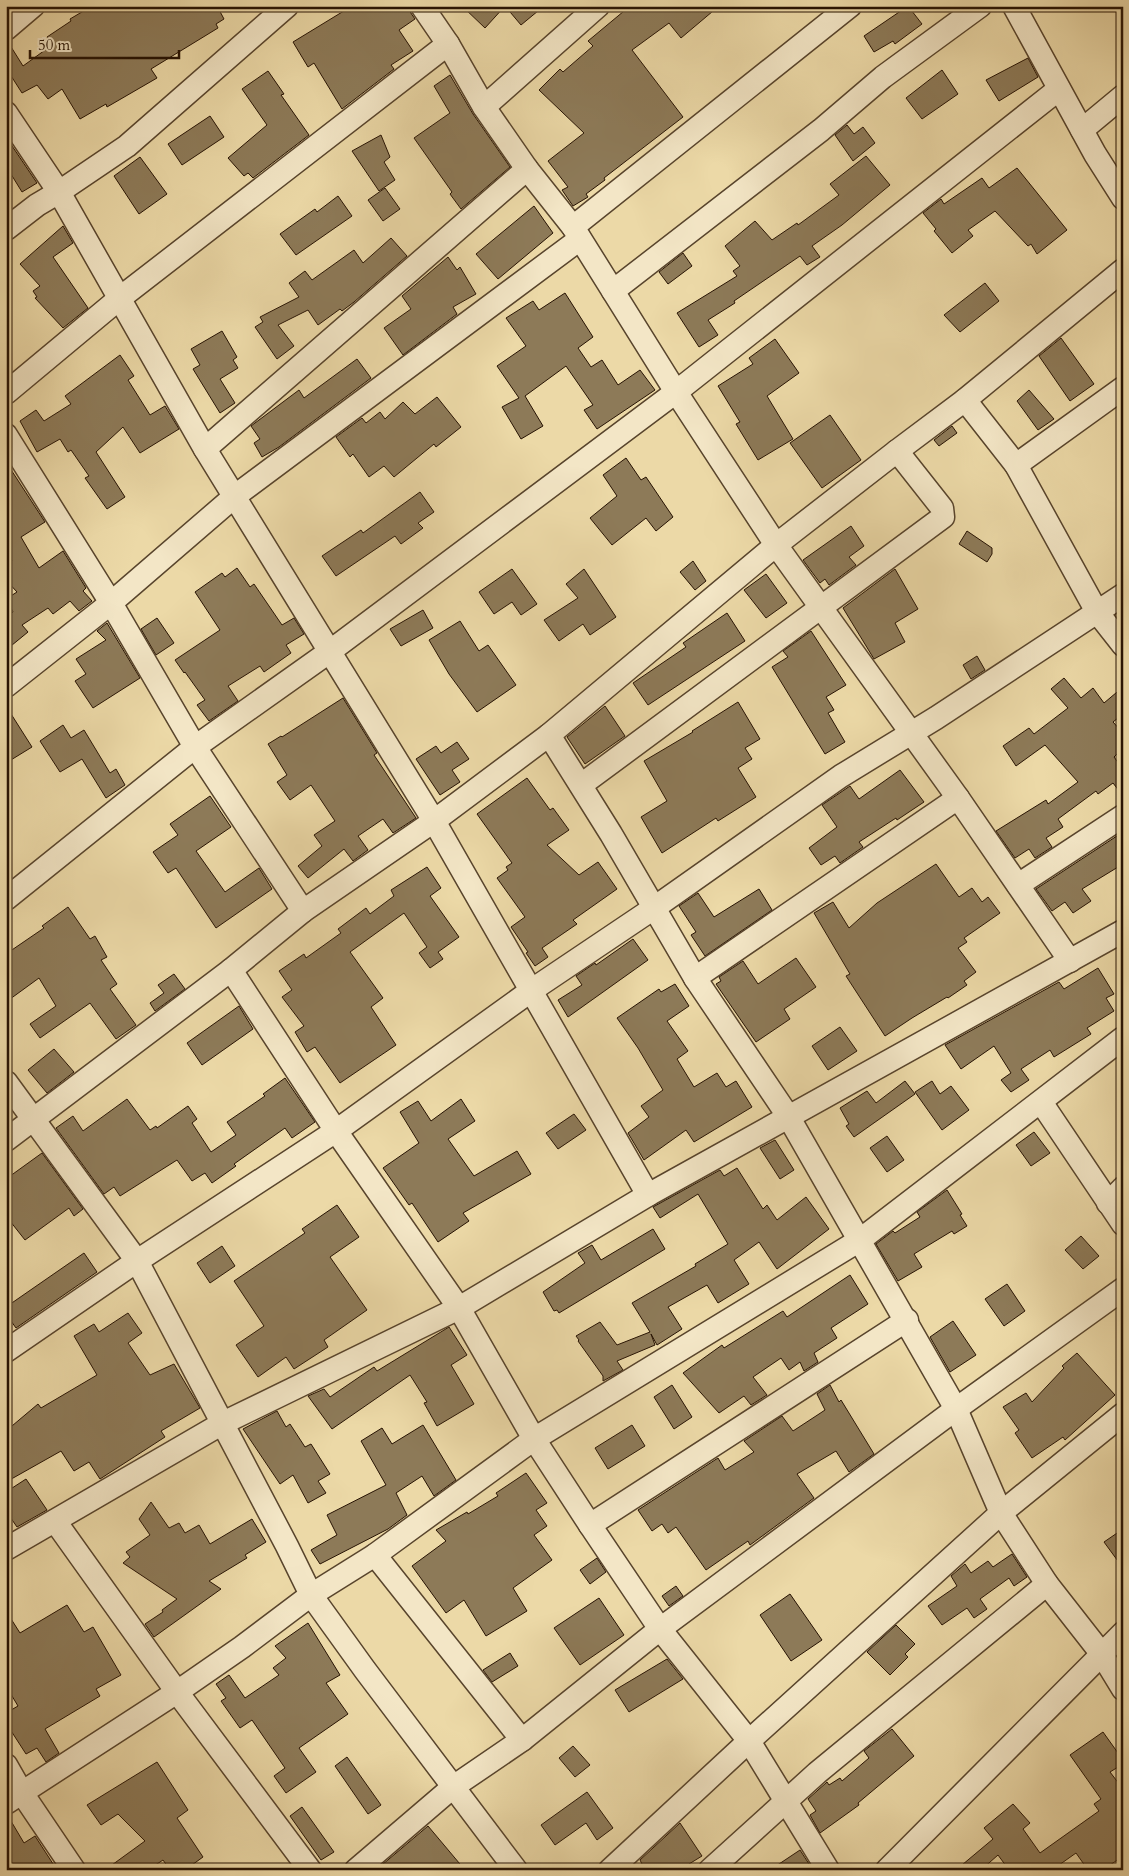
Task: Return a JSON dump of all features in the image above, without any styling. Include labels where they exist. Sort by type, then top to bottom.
[{"type":"street","points":[[6,30],[33,6]]},
{"type":"street","points":[[6,229],[37,205],[127,146],[288,6]]},
{"type":"street","points":[[422,6],[448,44],[484,108],[527,169],[577,233],[676,392],[776,546],[822,606],[910,733],[958,798],[1070,961]]},
{"type":"street","points":[[484,108],[598,6]]},
{"type":"street","points":[[6,686],[111,603],[235,496],[577,233],[850,6]]},
{"type":"street","points":[[613,291],[799,148],[883,77],[980,6]]},
{"type":"street","points":[[1014,6],[1095,154],[1123,198]]},
{"type":"street","points":[[6,393],[120,298],[448,44]]},
{"type":"street","points":[[6,899],[195,746],[329,652],[676,392],[1059,89]]},
{"type":"street","points":[[1082,130],[1123,96]]},
{"type":"street","points":[[6,113],[59,192],[205,449],[434,821],[648,1195]]},
{"type":"street","points":[[205,449],[527,169]]},
{"type":"street","points":[[6,1140],[231,970],[303,911],[434,821],[549,735],[776,546],[897,450],[965,400],[1123,270]]},
{"type":"street","points":[[1016,465],[1123,388]]},
{"type":"street","points":[[965,400],[1016,465],[1097,612],[1123,645]]},
{"type":"street","points":[[6,435],[111,603],[195,746],[303,911]]},
{"type":"street","points":[[581,786],[943,517],[942,508],[897,450]]},
{"type":"street","points":[[6,1351],[137,1261],[336,1131],[532,990],[654,908],[842,776],[1123,595]]},
{"type":"street","points":[[549,735],[695,978],[788,1116],[907,1320],[956,1409],[1001,1513],[1047,1584],[1101,1654],[1123,1689]]},
{"type":"street","points":[[695,978],[958,798]]},
{"type":"street","points":[[1018,885],[1123,816]]},
{"type":"street","points":[[6,1549],[223,1423],[459,1308],[648,1195],[788,1116],[1070,961],[1119,940]]},
{"type":"street","points":[[231,970],[336,1131],[459,1308],[534,1439],[590,1525],[660,1629],[749,1741],[828,1870]]},
{"type":"street","points":[[14,1798],[177,1692],[242,1647],[310,1595],[375,1555],[534,1439],[860,1240],[1123,1038]]},
{"type":"street","points":[[6,1082],[137,1261],[223,1423],[310,1595],[516,1870]]},
{"type":"street","points":[[1041,1102],[1115,1195],[1123,1224]]},
{"type":"street","points":[[356,1870],[453,1787],[522,1740],[660,1629],[956,1409],[1123,1289]]},
{"type":"street","points":[[590,1525],[907,1320]]},
{"type":"street","points":[[610,1870],[749,1741],[1001,1513],[1123,1414]]},
{"type":"street","points":[[55,1521],[177,1692],[310,1870]]},
{"type":"street","points":[[375,1555],[522,1740]]},
{"type":"street","points":[[710,1870],[785,1800],[1047,1584]]},
{"type":"street","points":[[886,1870],[1123,1633]]},
{"type":"street","points":[[6,1764],[14,1798],[74,1870]]},
{"type":"building","points":[[92,6],[217,6],[224,19],[216,24],[218,28],[151,69],[157,78],[107,107],[106,104],[80,119],[62,89],[48,99],[37,85],[22,93],[6,68],[6,42],[8,42],[23,66],[52,45],[47,37],[71,21],[70,19]]},
{"type":"building","points":[[352,6],[406,6],[415,19],[399,30],[413,51],[391,65],[394,69],[342,109],[314,63],[308,67],[293,42]]},
{"type":"building","points":[[462,6],[505,6],[485,28]]},
{"type":"building","points":[[505,6],[544,6],[521,25]]},
{"type":"building","points":[[630,6],[719,6],[681,38],[669,23],[632,50],[683,117],[604,178],[605,180],[586,194],[588,197],[573,206],[562,190],[568,187],[548,161],[584,133],[539,90],[560,69],[563,72],[593,46],[588,41]]},
{"type":"building","points":[[908,6],[922,24],[895,44],[893,41],[874,52],[864,36]]},
{"type":"building","points":[[1028,58],[1038,77],[999,101],[986,80]]},
{"type":"building","points":[[942,70],[958,94],[922,119],[906,98]]},
{"type":"building","points":[[268,71],[284,94],[281,95],[309,135],[253,178],[248,173],[244,176],[228,158],[267,125],[242,89]]},
{"type":"building","points":[[450,75],[473,114],[510,167],[461,209],[450,194],[452,192],[414,138],[450,113],[434,86]]},
{"type":"building","points":[[210,116],[224,137],[182,165],[168,144]]},
{"type":"building","points":[[847,125],[854,134],[863,127],[875,143],[853,161],[835,135]]},
{"type":"building","points":[[381,135],[390,157],[384,162],[395,180],[379,191],[352,151]]},
{"type":"building","points":[[6,137],[37,183],[22,192],[6,166]]},
{"type":"building","points":[[866,156],[890,185],[842,225],[812,246],[820,257],[807,265],[800,256],[708,320],[718,335],[699,347],[677,313],[737,276],[733,271],[740,266],[725,246],[755,221],[772,240],[797,223],[798,225],[839,195],[830,184]]},
{"type":"building","points":[[140,157],[167,194],[139,214],[114,176]]},
{"type":"building","points":[[1017,168],[1067,230],[1037,254],[1031,244],[1028,246],[995,211],[968,230],[973,236],[952,253],[934,231],[936,229],[923,213],[941,199],[944,204],[982,178],[989,188]]},
{"type":"building","points":[[385,188],[400,209],[383,221],[368,200]]},
{"type":"building","points":[[338,196],[352,216],[296,255],[280,234],[315,209],[317,212]]},
{"type":"building","points":[[534,206],[553,233],[498,279],[476,254]]},
{"type":"building","points":[[63,226],[73,243],[53,257],[88,308],[63,328],[35,298],[37,297],[33,291],[40,286],[20,264]]},
{"type":"building","points":[[391,238],[407,256],[354,302],[342,311],[340,309],[318,325],[308,310],[278,325],[294,346],[277,359],[255,327],[263,322],[260,317],[299,297],[289,283],[305,271],[312,280],[354,250],[363,263]]},
{"type":"building","points":[[683,253],[692,266],[668,284],[659,272]]},
{"type":"building","points":[[448,257],[457,270],[460,267],[476,294],[453,307],[457,314],[403,355],[384,328],[411,309],[402,296]]},
{"type":"building","points":[[985,283],[999,301],[960,332],[944,315]]},
{"type":"building","points":[[565,293],[593,337],[578,348],[591,367],[602,360],[618,385],[640,370],[655,390],[597,429],[584,410],[593,405],[566,366],[525,396],[543,426],[521,439],[502,407],[519,398],[497,366],[526,346],[506,318],[533,301],[539,310]]},
{"type":"building","points":[[222,331],[237,357],[233,360],[238,368],[220,379],[235,403],[220,413],[193,369],[200,365],[191,349]]},
{"type":"building","points":[[1061,338],[1094,384],[1070,401],[1039,356]]},
{"type":"building","points":[[775,339],[799,373],[767,396],[793,439],[758,460],[736,424],[740,422],[718,386],[753,364],[749,358]]},
{"type":"building","points":[[120,355],[134,376],[128,380],[150,415],[165,406],[179,429],[140,453],[123,427],[96,452],[125,497],[107,509],[85,478],[89,476],[71,450],[68,452],[60,439],[37,452],[20,421],[36,410],[44,421],[71,404],[65,396]]},
{"type":"building","points":[[357,359],[371,378],[279,447],[262,457],[254,443],[260,439],[251,426],[299,390],[304,398]]},
{"type":"building","points":[[1029,390],[1054,419],[1038,430],[1017,401]]},
{"type":"building","points":[[437,397],[461,427],[436,447],[434,444],[394,477],[384,466],[369,477],[353,454],[350,457],[336,437],[362,418],[366,423],[380,412],[385,419],[403,402],[415,414]]},
{"type":"building","points":[[830,415],[861,460],[822,488],[790,443]]},
{"type":"building","points":[[952,426],[957,433],[939,446],[934,440]]},
{"type":"building","points":[[626,458],[641,480],[646,477],[673,517],[656,531],[646,518],[612,545],[590,518],[617,496],[603,475]]},
{"type":"building","points":[[6,462],[45,522],[21,537],[39,568],[63,551],[86,588],[83,591],[92,601],[79,611],[70,601],[53,614],[48,608],[22,625],[28,632],[6,650],[6,606],[13,612],[6,599],[17,592],[6,580],[6,566],[12,561],[6,551]]},
{"type":"building","points":[[420,492],[434,512],[418,523],[423,528],[401,544],[395,536],[336,576],[322,556],[361,530],[363,533]]},
{"type":"building","points":[[851,526],[864,546],[849,557],[856,565],[829,585],[825,579],[820,583],[803,560]]},
{"type":"building","points":[[967,531],[992,548],[992,554],[987,562],[959,544]]},
{"type":"building","points":[[693,561],[706,581],[695,590],[680,572]]},
{"type":"building","points":[[237,568],[250,587],[254,584],[282,625],[294,618],[304,634],[286,645],[291,653],[264,672],[260,666],[228,686],[238,701],[209,721],[197,705],[205,700],[175,660],[220,630],[195,592],[222,573],[225,577]]},
{"type":"building","points":[[512,569],[537,604],[521,615],[512,602],[494,614],[479,592]]},
{"type":"building","points":[[584,569],[616,617],[590,635],[583,624],[559,641],[544,620],[578,598],[566,584]]},
{"type":"building","points":[[895,569],[918,609],[895,623],[905,642],[874,659],[843,608]]},
{"type":"building","points":[[766,574],[787,603],[766,618],[744,590]]},
{"type":"building","points":[[423,610],[433,628],[401,646],[390,629]]},
{"type":"building","points":[[727,613],[745,641],[648,705],[633,683],[686,647],[683,643]]},
{"type":"building","points":[[157,618],[174,643],[156,655],[141,629]]},
{"type":"building","points":[[460,621],[479,651],[488,645],[516,685],[477,712],[449,674],[429,640]]},
{"type":"building","points":[[107,623],[140,678],[93,708],[75,681],[86,674],[76,659],[106,640],[97,631]]},
{"type":"building","points":[[811,631],[846,685],[826,697],[834,710],[828,713],[845,742],[825,754],[772,667],[788,657],[783,651]]},
{"type":"building","points":[[977,656],[985,670],[971,679],[963,665]]},
{"type":"building","points":[[1064,678],[1081,698],[1093,688],[1104,703],[1123,687],[1123,714],[1113,722],[1123,733],[1123,748],[1114,757],[1123,769],[1123,796],[1113,783],[1098,794],[1096,791],[1058,819],[1063,827],[1046,838],[1052,847],[1035,858],[1029,849],[1015,858],[996,831],[1046,800],[1048,804],[1078,782],[1045,745],[1016,766],[1003,746],[1029,728],[1034,734],[1068,708],[1051,689]]},
{"type":"building","points":[[343,698],[377,753],[374,755],[416,818],[393,833],[383,819],[358,836],[368,850],[353,861],[344,849],[308,878],[298,866],[322,846],[314,835],[335,821],[311,785],[290,800],[277,782],[287,775],[268,744]]},
{"type":"building","points":[[738,702],[760,739],[745,748],[752,759],[738,768],[756,797],[718,821],[716,818],[662,853],[641,817],[667,801],[644,761]]},
{"type":"building","points":[[6,706],[32,747],[6,763]]},
{"type":"building","points":[[605,706],[625,736],[585,764],[567,737]]},
{"type":"building","points":[[63,725],[71,738],[84,730],[110,773],[116,769],[125,785],[106,798],[82,759],[60,772],[40,741]]},
{"type":"building","points":[[457,742],[469,759],[452,770],[460,782],[440,795],[416,759],[436,746],[441,753]]},
{"type":"building","points":[[900,770],[924,802],[859,842],[863,847],[840,863],[835,856],[821,865],[809,848],[837,827],[822,805],[850,786],[859,799]]},
{"type":"building","points":[[527,778],[550,810],[553,808],[569,830],[547,845],[579,875],[598,862],[617,889],[573,920],[577,924],[542,948],[548,957],[535,966],[511,927],[525,917],[497,878],[508,870],[506,867],[512,863],[477,814]]},
{"type":"building","points":[[210,796],[231,827],[196,851],[225,892],[259,868],[272,889],[216,928],[176,868],[168,873],[153,852],[178,835],[170,824]]},
{"type":"building","points":[[1123,832],[1123,864],[1082,889],[1091,901],[1073,913],[1065,902],[1052,911],[1036,889]]},
{"type":"building","points":[[936,864],[959,897],[972,888],[982,902],[988,897],[1000,913],[964,938],[967,942],[958,948],[976,972],[964,981],[967,985],[885,1036],[846,976],[850,974],[814,913],[833,902],[849,928],[877,903]]},
{"type":"building","points":[[427,867],[441,888],[430,896],[459,937],[438,952],[443,959],[430,968],[419,953],[427,947],[404,913],[350,952],[383,998],[371,1007],[396,1045],[340,1083],[315,1047],[307,1052],[295,1032],[304,1026],[282,997],[292,990],[279,971],[304,954],[306,958],[341,933],[338,929],[366,908],[370,914],[394,896],[391,890]]},
{"type":"building","points":[[759,889],[772,910],[705,956],[691,935],[696,932],[679,906],[698,893],[714,917]]},
{"type":"building","points":[[68,907],[90,939],[95,936],[107,957],[101,960],[117,984],[110,989],[136,1025],[116,1039],[90,1003],[40,1038],[30,1024],[56,1006],[39,978],[6,1002],[6,954],[44,928],[42,926]]},
{"type":"building","points":[[633,939],[648,960],[568,1017],[558,1000],[582,985],[576,976],[595,963],[596,965]]},
{"type":"building","points":[[796,958],[816,987],[784,1009],[790,1019],[756,1042],[716,984],[721,981],[719,977],[743,961],[758,984]]},
{"type":"building","points":[[1098,968],[1114,994],[1106,998],[1114,1011],[1087,1028],[1091,1034],[1054,1057],[1050,1050],[1021,1069],[1029,1080],[1011,1092],[1001,1080],[1011,1073],[994,1046],[961,1069],[945,1045],[1059,982],[1064,989]]},
{"type":"building","points":[[174,974],[185,989],[155,1011],[150,1003],[164,993],[158,985]]},
{"type":"building","points":[[675,984],[689,1006],[667,1021],[688,1051],[677,1059],[694,1087],[717,1073],[726,1087],[736,1081],[752,1107],[694,1142],[686,1130],[644,1160],[628,1133],[649,1117],[641,1106],[663,1090],[638,1048],[617,1018],[659,989],[661,992]]},
{"type":"building","points":[[239,1006],[253,1029],[202,1065],[187,1043]]},
{"type":"building","points":[[840,1027],[857,1051],[828,1070],[812,1046]]},
{"type":"building","points":[[54,1049],[74,1072],[47,1093],[28,1070]]},
{"type":"building","points":[[285,1078],[315,1122],[292,1138],[285,1128],[234,1164],[236,1166],[212,1183],[205,1173],[192,1181],[177,1160],[120,1196],[114,1187],[104,1194],[56,1128],[73,1116],[83,1131],[127,1099],[150,1130],[156,1126],[157,1128],[188,1106],[197,1119],[192,1123],[211,1152],[236,1135],[227,1122],[265,1096],[263,1094]]},
{"type":"building","points":[[905,1081],[915,1094],[854,1137],[846,1126],[849,1124],[840,1108],[867,1091],[876,1103]]},
{"type":"building","points":[[932,1081],[940,1094],[951,1086],[969,1110],[942,1130],[915,1092]]},
{"type":"building","points":[[461,1099],[475,1121],[448,1139],[474,1176],[517,1151],[531,1174],[463,1213],[469,1221],[438,1242],[412,1203],[409,1205],[383,1168],[419,1143],[400,1112],[418,1101],[431,1121]]},
{"type":"building","points":[[574,1114],[586,1130],[558,1149],[546,1133]]},
{"type":"building","points":[[1034,1132],[1050,1153],[1031,1166],[1016,1145]]},
{"type":"building","points":[[887,1136],[904,1160],[887,1172],[870,1148]]},
{"type":"building","points":[[775,1140],[794,1170],[780,1179],[760,1148]]},
{"type":"building","points":[[42,1153],[83,1209],[74,1216],[69,1208],[25,1240],[6,1216],[6,1179]]},
{"type":"building","points":[[737,1168],[763,1209],[767,1205],[777,1220],[806,1197],[829,1229],[777,1269],[759,1242],[734,1260],[749,1284],[718,1303],[707,1285],[668,1307],[682,1329],[657,1345],[651,1334],[655,1345],[617,1361],[623,1370],[603,1381],[603,1376],[576,1336],[600,1322],[617,1345],[650,1332],[632,1303],[696,1266],[695,1264],[728,1244],[698,1194],[660,1218],[653,1207],[720,1170],[724,1176]]},
{"type":"building","points":[[947,1190],[967,1226],[954,1234],[952,1231],[914,1254],[922,1267],[898,1281],[876,1244],[893,1231],[895,1233],[920,1217],[917,1212]]},
{"type":"building","points":[[337,1205],[359,1237],[330,1257],[367,1310],[324,1340],[328,1347],[294,1369],[286,1357],[258,1377],[236,1345],[264,1326],[234,1281],[305,1233],[302,1229]]},
{"type":"building","points":[[653,1229],[665,1249],[559,1313],[557,1310],[554,1311],[543,1292],[585,1263],[578,1253],[592,1245],[601,1260]]},
{"type":"building","points":[[1081,1236],[1099,1256],[1083,1269],[1065,1250]]},
{"type":"building","points":[[222,1246],[235,1266],[210,1283],[197,1263]]},
{"type":"building","points":[[84,1253],[97,1272],[16,1328],[6,1314],[6,1307]]},
{"type":"building","points":[[850,1275],[868,1304],[831,1328],[837,1338],[814,1353],[818,1362],[804,1371],[800,1362],[789,1370],[781,1358],[753,1377],[767,1395],[751,1405],[744,1396],[719,1413],[683,1373],[722,1345],[724,1348],[783,1311],[787,1317]]},
{"type":"building","points":[[1007,1284],[1025,1311],[1004,1326],[985,1299]]},
{"type":"building","points":[[128,1313],[142,1333],[128,1343],[150,1375],[174,1364],[200,1408],[161,1431],[165,1437],[100,1479],[89,1462],[74,1471],[61,1451],[6,1482],[6,1431],[38,1404],[41,1408],[97,1375],[74,1336],[94,1324],[99,1332]]},
{"type":"building","points":[[953,1321],[976,1355],[950,1372],[930,1337]]},
{"type":"building","points":[[449,1327],[467,1355],[451,1365],[474,1404],[437,1426],[424,1403],[427,1402],[410,1375],[332,1429],[308,1396],[324,1389],[330,1397],[374,1367],[377,1371]]},
{"type":"building","points":[[1077,1353],[1115,1395],[1065,1440],[1063,1437],[1032,1458],[1015,1433],[1019,1430],[1003,1407],[1026,1393],[1032,1402],[1064,1368],[1062,1366]]},
{"type":"building","points":[[672,1385],[692,1417],[674,1429],[654,1397]]},
{"type":"building","points":[[830,1385],[839,1402],[841,1400],[874,1454],[849,1472],[836,1451],[797,1474],[814,1498],[750,1545],[748,1541],[706,1570],[676,1527],[668,1533],[662,1524],[652,1531],[638,1510],[718,1458],[725,1470],[754,1452],[744,1441],[782,1416],[793,1431],[825,1410],[817,1394]]},
{"type":"building","points":[[277,1411],[286,1427],[290,1424],[305,1447],[311,1444],[330,1474],[318,1481],[326,1493],[308,1503],[293,1475],[280,1484],[243,1429]]},
{"type":"building","points":[[423,1425],[456,1480],[434,1496],[422,1476],[396,1493],[407,1515],[388,1529],[320,1564],[311,1550],[337,1535],[327,1515],[386,1485],[361,1441],[382,1428],[392,1444]]},
{"type":"building","points":[[632,1425],[645,1446],[608,1469],[595,1448]]},
{"type":"building","points":[[526,1473],[547,1503],[536,1510],[547,1526],[534,1535],[552,1560],[513,1588],[527,1611],[486,1636],[464,1600],[446,1613],[412,1566],[446,1541],[436,1530],[498,1496],[496,1493]]},
{"type":"building","points":[[26,1479],[47,1510],[17,1527],[6,1511],[6,1492]]},
{"type":"building","points":[[151,1502],[169,1528],[179,1523],[185,1533],[199,1525],[210,1544],[252,1519],[266,1542],[245,1555],[247,1558],[209,1581],[221,1589],[154,1637],[145,1624],[163,1612],[162,1610],[177,1599],[123,1563],[130,1557],[126,1552],[150,1535],[139,1519]]},
{"type":"building","points":[[1123,1529],[1123,1568],[1104,1542]]},
{"type":"building","points":[[1012,1554],[1027,1577],[1014,1586],[1009,1578],[980,1599],[987,1609],[974,1618],[967,1608],[942,1625],[928,1606],[957,1586],[951,1576],[965,1564],[971,1573],[988,1561],[993,1567]]},
{"type":"building","points":[[597,1558],[606,1572],[590,1584],[580,1570]]},
{"type":"building","points":[[676,1586],[683,1596],[669,1606],[662,1596]]},
{"type":"building","points":[[790,1594],[822,1640],[791,1661],[760,1615]]},
{"type":"building","points":[[599,1598],[624,1635],[580,1665],[554,1628]]},
{"type":"building","points":[[67,1605],[84,1632],[93,1627],[121,1675],[96,1689],[100,1696],[45,1729],[59,1753],[46,1762],[37,1748],[26,1754],[6,1723],[6,1713],[18,1706],[6,1686],[6,1611],[20,1633]]},
{"type":"building","points":[[308,1623],[340,1675],[326,1683],[348,1714],[299,1748],[316,1772],[286,1793],[274,1776],[285,1768],[252,1720],[240,1728],[221,1701],[226,1698],[216,1684],[229,1675],[245,1698],[279,1675],[273,1668],[286,1658],[275,1646]]},
{"type":"building","points":[[896,1625],[915,1644],[905,1654],[908,1657],[890,1675],[867,1652]]},
{"type":"building","points":[[510,1653],[518,1666],[492,1682],[483,1670]]},
{"type":"building","points":[[667,1659],[683,1679],[629,1712],[615,1690]]},
{"type":"building","points":[[892,1729],[914,1756],[858,1803],[859,1805],[820,1833],[810,1815],[816,1811],[808,1799],[827,1782],[829,1785],[840,1778],[842,1781],[869,1758],[864,1751]]},
{"type":"building","points":[[1103,1732],[1123,1760],[1123,1764],[1110,1772],[1123,1789],[1123,1856],[1103,1870],[1088,1870],[1076,1853],[1052,1870],[1009,1870],[998,1855],[981,1870],[956,1870],[993,1839],[984,1828],[1013,1804],[1030,1823],[1023,1829],[1040,1853],[1099,1811],[1094,1804],[1101,1799],[1070,1755]]},
{"type":"building","points":[[573,1746],[590,1765],[575,1777],[559,1758]]},
{"type":"building","points":[[347,1757],[381,1805],[368,1814],[335,1766]]},
{"type":"building","points":[[157,1762],[188,1810],[177,1818],[203,1857],[185,1870],[170,1870],[163,1860],[148,1870],[105,1870],[145,1841],[118,1814],[101,1825],[87,1805]]},
{"type":"building","points":[[587,1792],[613,1828],[597,1840],[586,1823],[555,1845],[541,1825]]},
{"type":"building","points":[[302,1807],[334,1852],[321,1860],[290,1816]]},
{"type":"building","points":[[6,1816],[8,1816],[24,1843],[35,1836],[57,1870],[6,1870]]},
{"type":"building","points":[[680,1823],[702,1856],[689,1864],[693,1870],[645,1870],[640,1860]]},
{"type":"building","points":[[428,1826],[465,1870],[376,1870]]},
{"type":"building","points":[[800,1850],[809,1864],[801,1870],[770,1870]]}]
